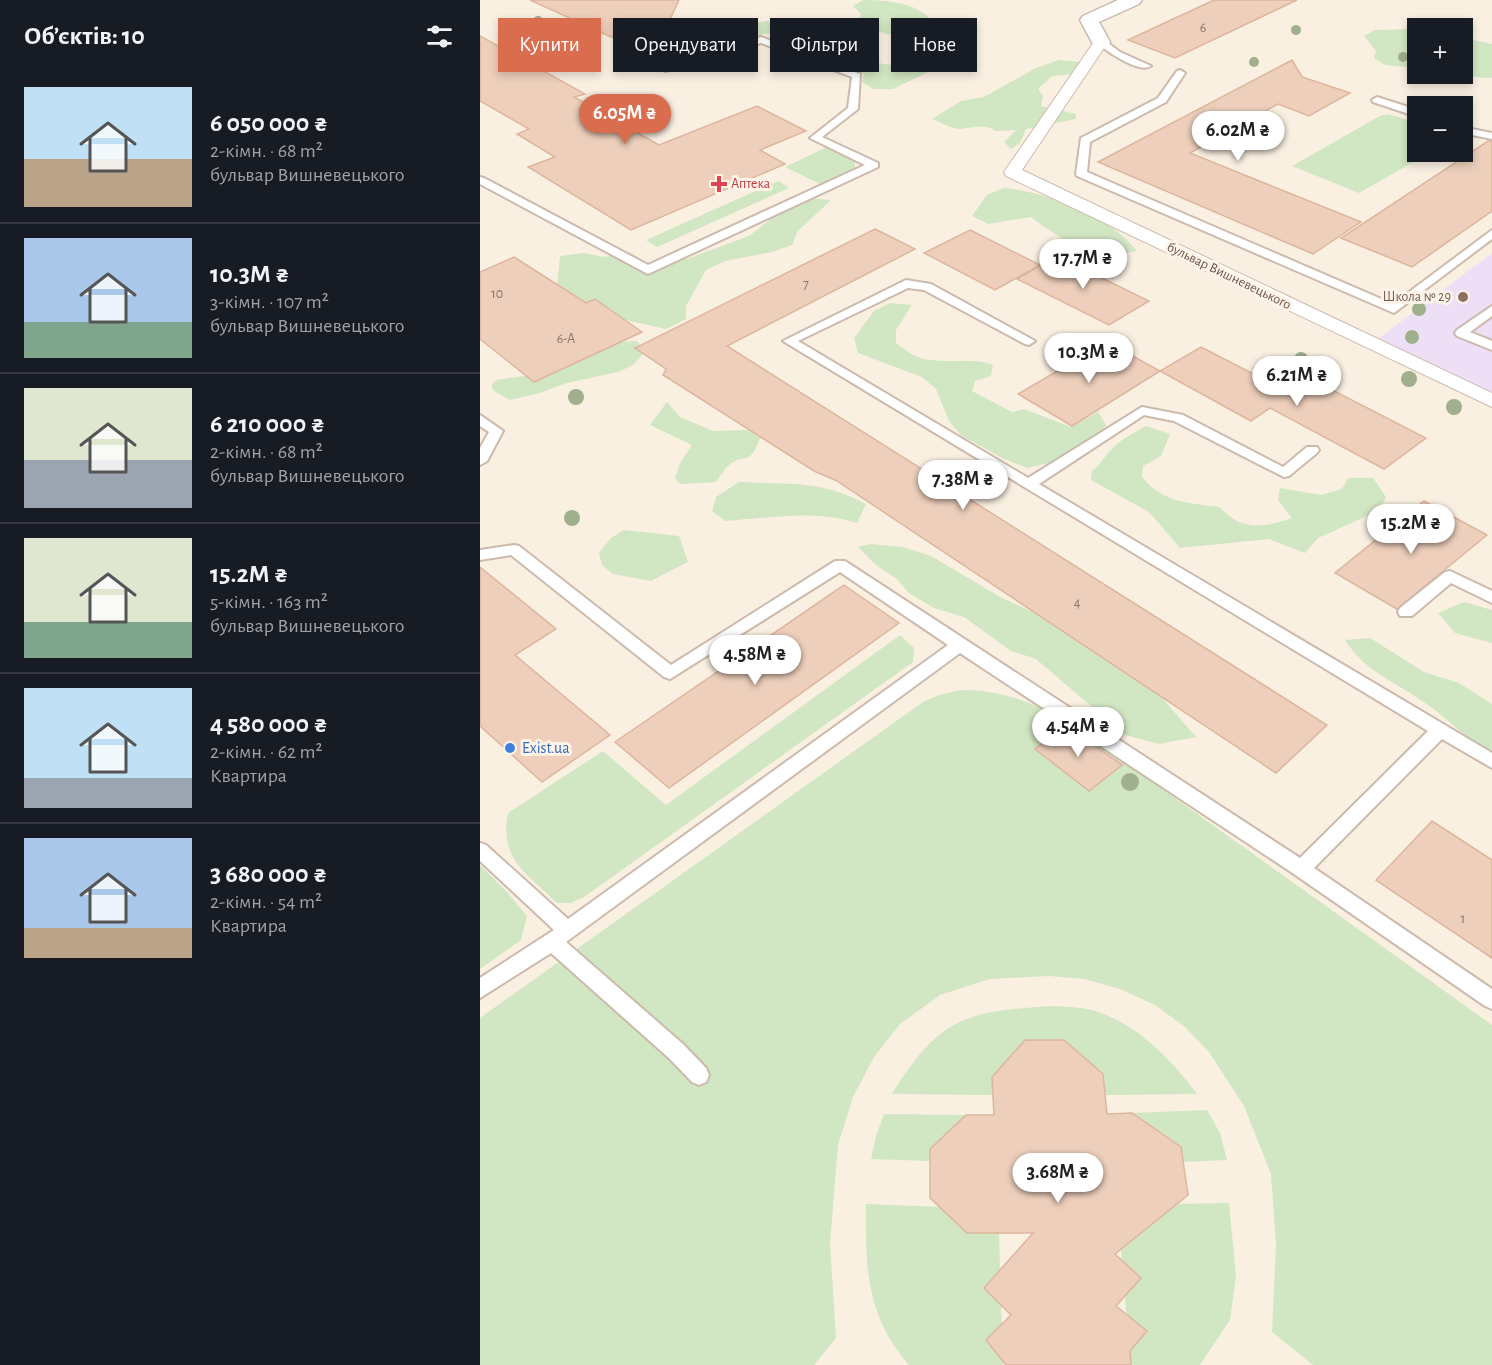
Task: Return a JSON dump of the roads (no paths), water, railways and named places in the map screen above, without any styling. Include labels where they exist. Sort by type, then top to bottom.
[{"type":"street","points":[[1101,42],[1089,20],[1133,0]]},
{"type":"street","name":"бульвар Вишневецького","points":[[1101,42],[1012,172],[1492,401]]},
{"type":"lane","points":[[480,180],[648,270],[874,165],[815,138],[853,109],[857,76],[761,40],[758,41]]},
{"type":"lane","points":[[1101,42],[1117,54],[1146,66]]},
{"type":"lane","points":[[1180,73],[1162,100],[1085,140],[1081,174],[1394,309],[1492,233]]},
{"type":"lane","points":[[1377,100],[1407,110]]},
{"type":"lane","points":[[1473,132],[1492,136]]},
{"type":"lane","points":[[1029,341],[927,287],[906,284],[789,341],[1492,761]]},
{"type":"lane","points":[[1492,310],[1461,333],[1492,346]]},
{"type":"lane","points":[[1028,484],[1142,411],[1178,418],[1284,473],[1312,450]]},
{"type":"lane","points":[[480,419],[496,431],[480,461]]},
{"type":"lane","points":[[480,555],[514,550],[670,673],[840,565],[1301,870],[1492,1000]]},
{"type":"lane","points":[[1406,612],[1450,576],[1492,598]]},
{"type":"lane","points":[[480,989],[560,936],[960,645]]},
{"type":"lane","points":[[1301,870],[1440,730]]},
{"type":"lane","points":[[480,850],[560,936],[699,1075]]},
{"type":"place","name":"Аптека","points":[[719,184]]},
{"type":"place","name":"Школа № 29","points":[[1463,297]]},
{"type":"place","name":"Exist.ua","points":[[510,748]]}]
